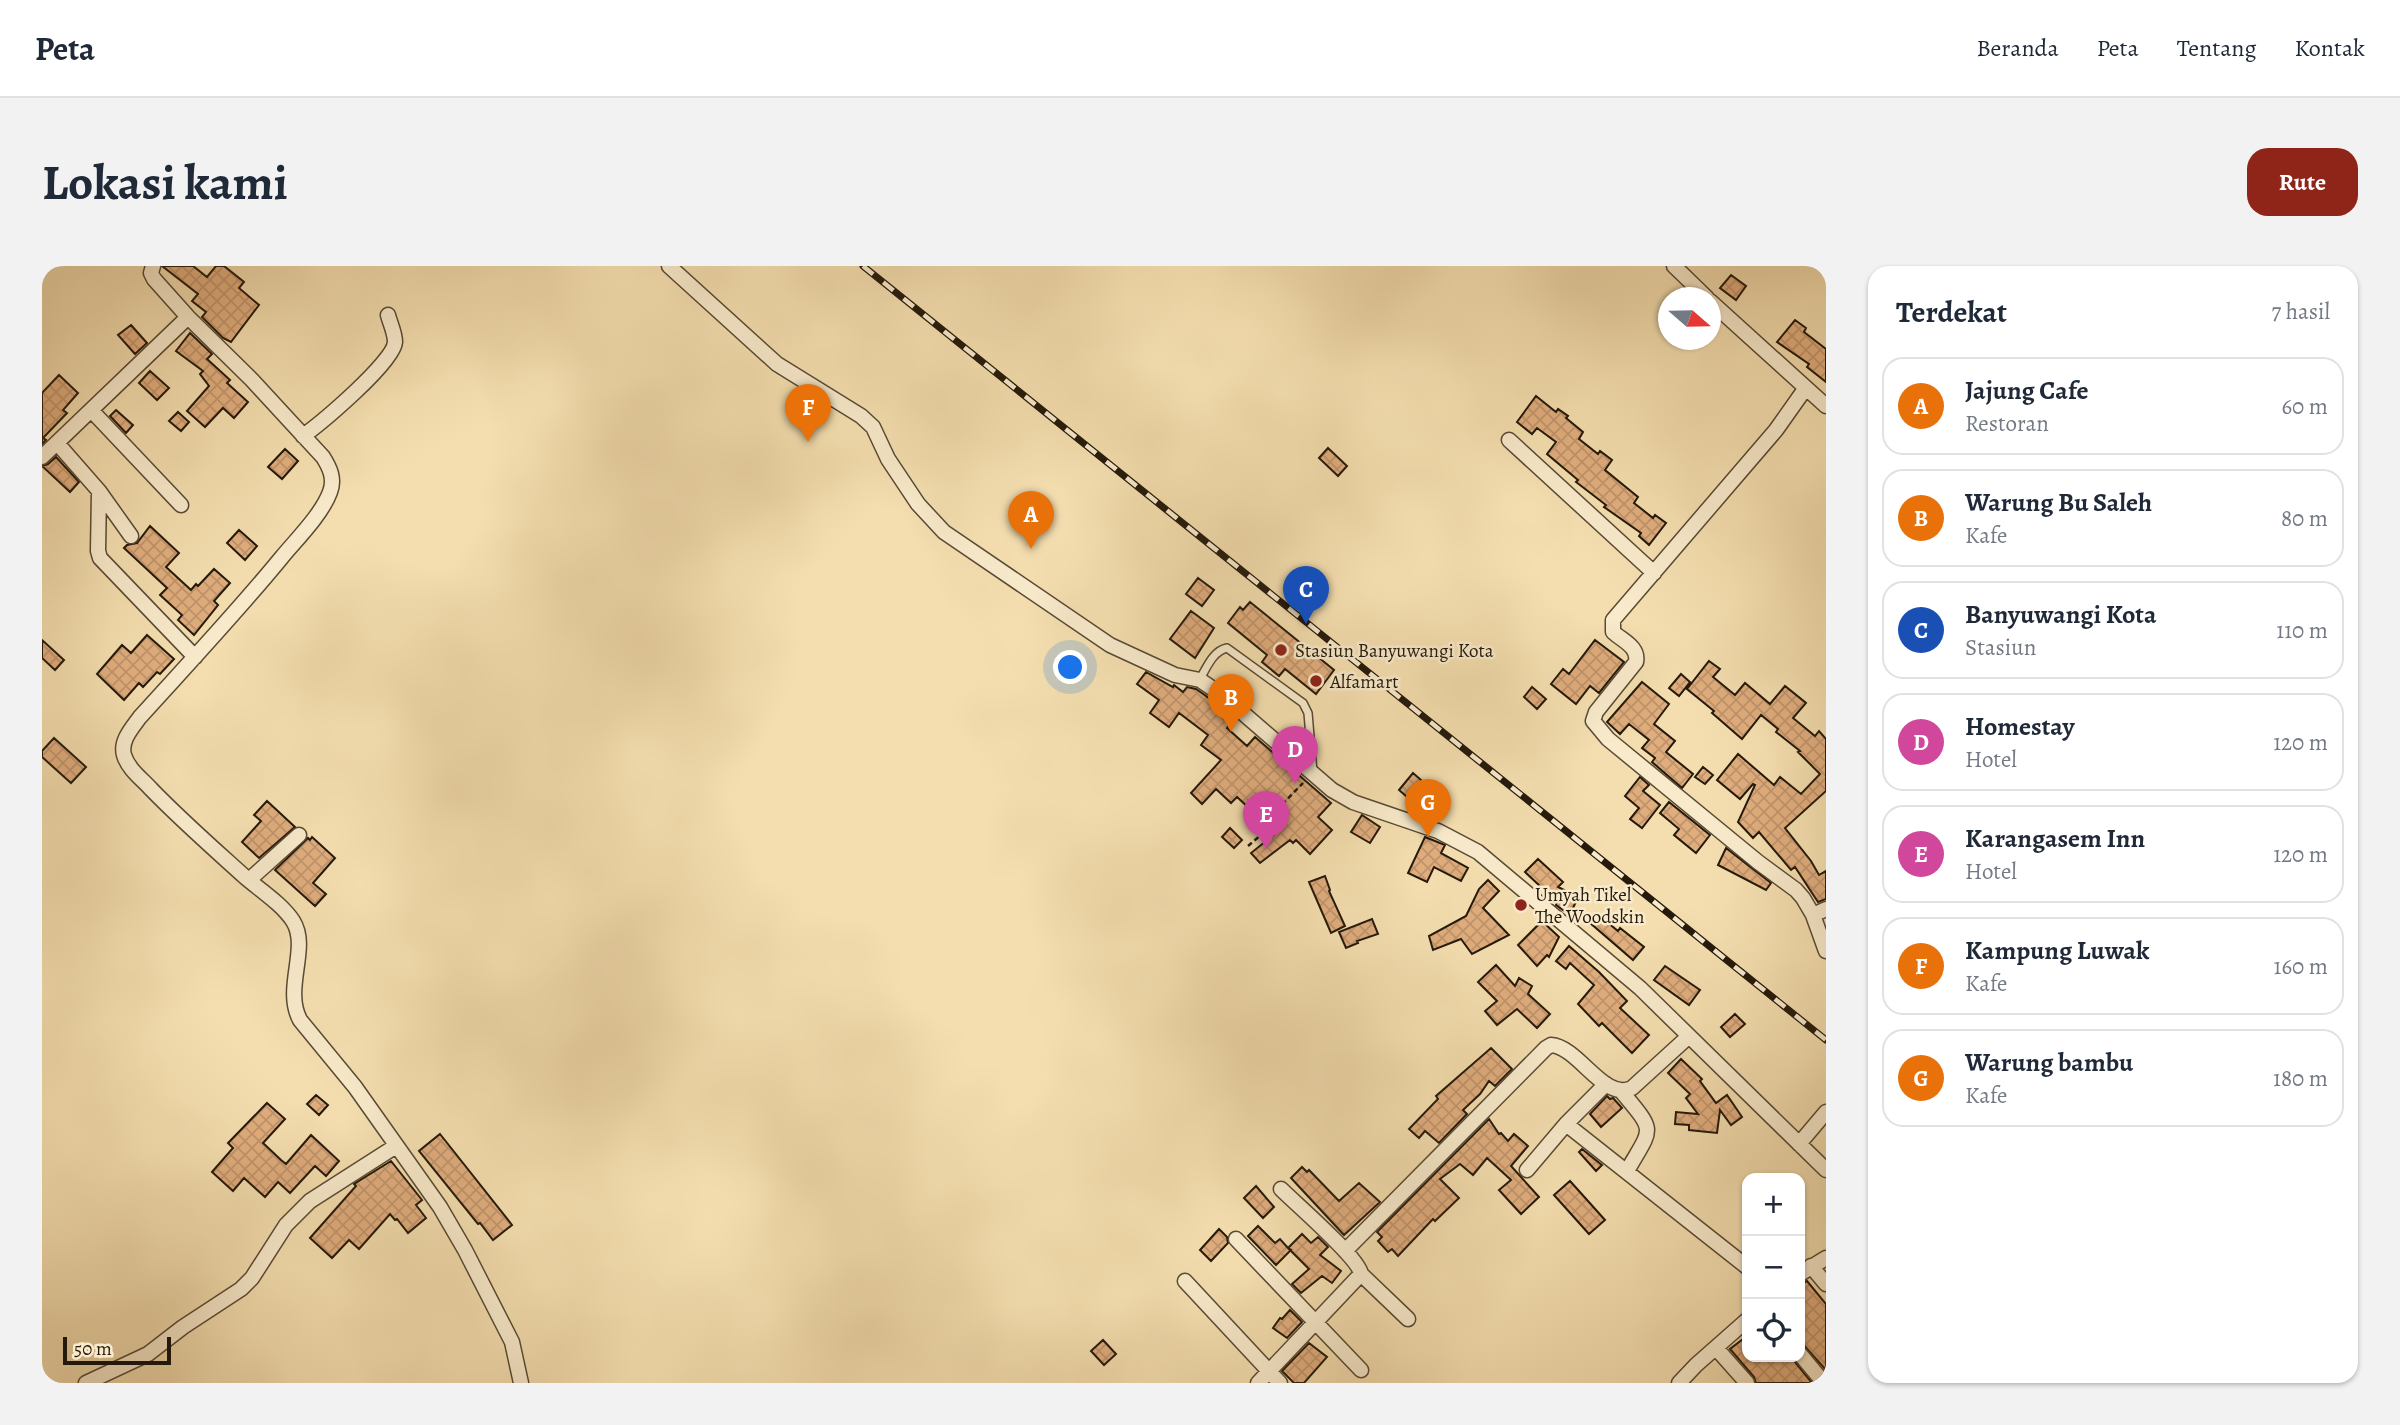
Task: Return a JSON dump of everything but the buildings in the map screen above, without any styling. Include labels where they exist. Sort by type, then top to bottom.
[{"type":"street","points":[[153,266],[153,279],[323,457],[330,470],[330,492],[304,531],[239,610],[140,717],[127,735],[123,754],[130,766],[181,821],[294,922],[298,934],[293,1000],[295,1010],[300,1020],[355,1087],[440,1207],[512,1342],[521,1383]]},
{"type":"street","points":[[669,266],[777,364],[861,416],[873,428],[888,459],[918,504],[944,532],[1110,645],[1175,676],[1200,680],[1222,695],[1332,790],[1353,802],[1438,831],[1478,852],[1640,988],[1826,1170]]},
{"type":"street","points":[[1674,266],[1696,287]]},
{"type":"street","points":[[1721,310],[1826,406]]},
{"type":"street","points":[[303,436],[340,407],[393,349],[395,338],[388,315]]},
{"type":"street","points":[[42,457],[188,317]]},
{"type":"street","points":[[1805,389],[1776,430],[1613,620],[1613,632],[1635,650],[1637,658],[1629,673],[1593,718],[1594,724],[1608,739],[1796,890],[1819,912],[1826,951]]},
{"type":"street","points":[[91,410],[181,505]]},
{"type":"street","points":[[1509,440],[1654,573]]},
{"type":"street","points":[[57,443],[99,491],[131,536]]},
{"type":"street","points":[[99,491],[100,558],[195,657]]},
{"type":"street","points":[[249,880],[299,835]]},
{"type":"street","points":[[1622,1092],[1632,1088],[1688,1037]]},
{"type":"street","points":[[1345,1251],[1551,1045],[1562,1048],[1606,1084],[1622,1092],[1647,1122],[1648,1130],[1627,1171]]},
{"type":"street","points":[[1527,1170],[1566,1124],[1606,1084]]},
{"type":"street","points":[[1798,1144],[1826,1112]]},
{"type":"street","points":[[1566,1124],[1742,1263]]},
{"type":"street","points":[[86,1383],[148,1354],[241,1289],[252,1278],[286,1225],[298,1212],[310,1201],[396,1146]]},
{"type":"street","points":[[1281,1189],[1345,1251],[1360,1269],[1360,1274],[1408,1319]]},
{"type":"street","points":[[1236,1239],[1361,1370]]},
{"type":"street","points":[[1826,1258],[1805,1270],[1826,1284]]},
{"type":"street","points":[[1258,1383],[1360,1274]]},
{"type":"street","points":[[1185,1281],[1280,1383]]},
{"type":"street","points":[[1679,1383],[1742,1325]]},
{"type":"street","points":[[1716,1348],[1747,1383]]},
{"type":"street","points":[[1805,1360],[1824,1383]]},
{"type":"lane","points":[[1200,680],[1214,656],[1220,649],[1227,648],[1303,703],[1308,713],[1313,774]]},
{"type":"path","points":[[1248,846],[1268,829],[1264,823],[1313,774]]},
{"type":"railway","points":[[863,266],[1826,1040]]},
{"type":"place","name":"Kampung Luwak","points":[[808,442]]},
{"type":"place","name":"Jajung Cafe","points":[[1031,549]]},
{"type":"place","name":"Banyuwangi Kota","points":[[1306,624]]},
{"type":"place","name":"Stasiun Banyuwangi Kota","points":[[1281,650]]},
{"type":"place","name":"Alfamart","points":[[1316,681]]},
{"type":"place","name":"Warung Bu Saleh","points":[[1231,732]]},
{"type":"place","name":"Homestay","points":[[1295,784]]},
{"type":"place","name":"Warung bambu","points":[[1428,837]]},
{"type":"place","name":"Karangasem Inn","points":[[1266,849]]},
{"type":"place","name":"Umyah Tikel The Woodskin","points":[[1521,905]]}]
